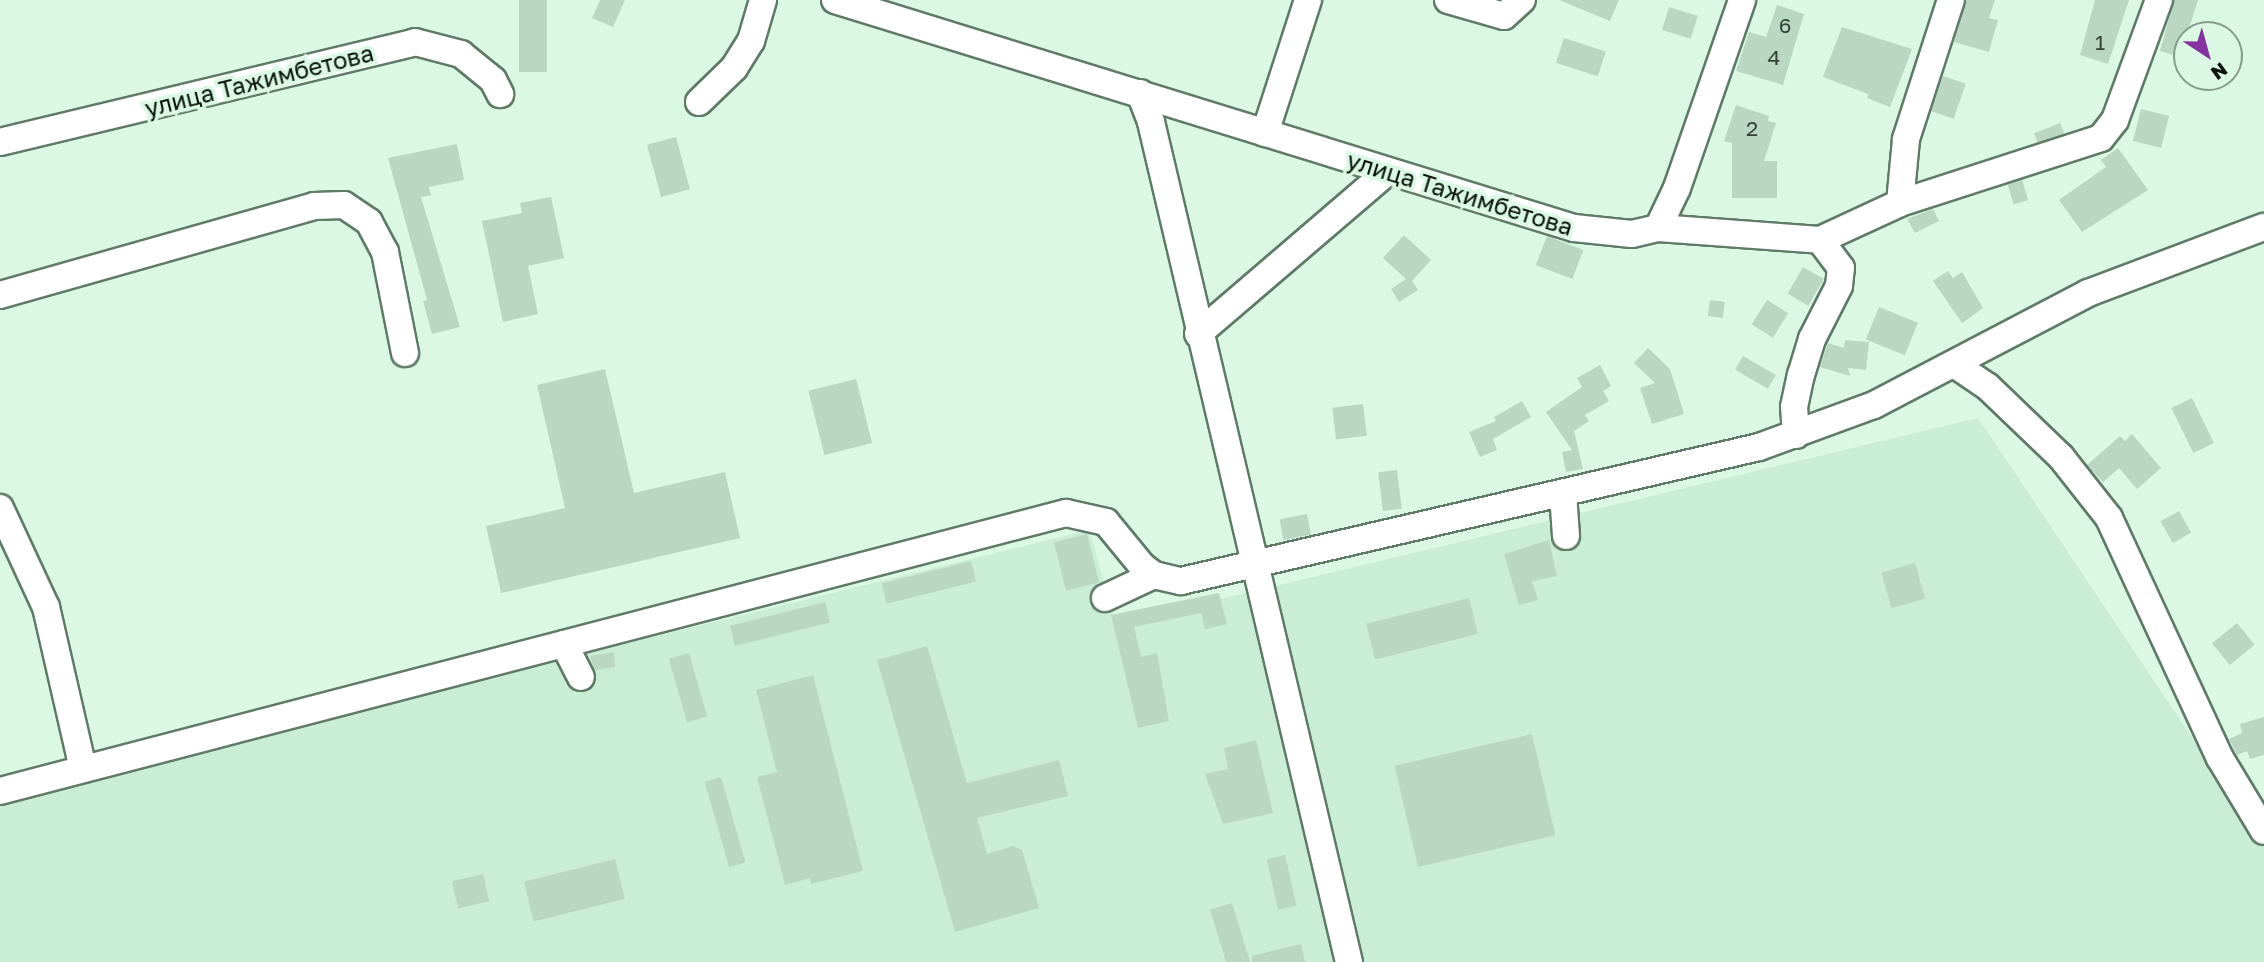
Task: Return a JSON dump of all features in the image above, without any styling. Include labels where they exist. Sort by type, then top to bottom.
[{"type":"street","points":[[699,102],[734,68],[751,41],[763,0]]},
{"type":"street","points":[[1265,133],[1308,0]]},
{"type":"street","points":[[1448,0],[1504,16],[1522,0]]},
{"type":"street","points":[[1658,228],[1685,167],[1742,0]]},
{"type":"street","points":[[1900,202],[1906,139],[1951,0]]},
{"type":"street","name":"улица Тажимбетова","points":[[847,2],[1574,228],[1632,234],[1658,228],[1820,240],[1900,202],[2101,138],[2115,120],[2159,0]]},
{"type":"street","name":"улица Тажимбетова","points":[[0,142],[415,42],[461,54],[493,80],[500,94]]},
{"type":"street","points":[[1140,93],[1151,122],[1198,334],[1349,962]]},
{"type":"street","points":[[1198,334],[1387,172]]},
{"type":"street","points":[[0,295],[314,206],[344,205],[369,222],[385,252],[405,353]]},
{"type":"street","points":[[0,791],[1066,513],[1106,522],[1154,575],[1181,581],[1563,493],[1796,435],[1864,409],[1954,365],[2088,293],[2264,227]]},
{"type":"street","points":[[1796,435],[1794,407],[1801,376],[1812,339],[1839,286],[1841,268],[1820,240]]},
{"type":"street","points":[[1954,365],[1987,386],[2061,457],[2109,518],[2220,758],[2264,831]]},
{"type":"street","points":[[1563,493],[1566,536]]},
{"type":"street","points":[[0,508],[46,607],[83,769]]},
{"type":"street","points":[[1105,598],[1154,575]]},
{"type":"street","points":[[564,644],[580,677]]},
{"type":"shaded area","points":[[1978,418],[2264,845],[2264,962],[0,962],[0,797],[1089,530],[1116,624]]},
{"type":"building","points":[[519,0],[547,0],[547,72],[519,72]]},
{"type":"building","points":[[600,0],[625,0],[613,27],[592,18]]},
{"type":"building","points":[[1559,0],[1619,0],[1610,21]]},
{"type":"building","points":[[1967,0],[1995,0],[1989,18],[1998,20],[1989,52],[1954,42]]},
{"type":"building","points":[[2095,0],[2129,0],[2108,64],[2080,55]]},
{"type":"building","points":[[2174,0],[2198,0],[2191,21],[2173,21],[2173,55],[2160,51]]},
{"type":"building","points":[[1777,5],[1804,14],[1783,85],[1736,71],[1749,32],[1766,37]]},
{"type":"building","points":[[1669,7],[1698,16],[1691,39],[1662,30]]},
{"type":"building","points":[[1842,27],[1912,49],[1890,107],[1867,98],[1868,94],[1823,77]]},
{"type":"building","points":[[1564,38],[1606,52],[1598,76],[1556,63]]},
{"type":"building","points":[[1943,76],[1966,84],[1954,119],[1931,111]]},
{"type":"building","points":[[1736,105],[1769,116],[1768,121],[1776,123],[1764,161],[1777,161],[1777,198],[1732,198],[1732,143],[1724,141]]},
{"type":"building","points":[[2141,109],[2169,116],[2161,148],[2133,141]]},
{"type":"building","points":[[2060,123],[2064,133],[2038,144],[2034,133]]},
{"type":"building","points":[[676,137],[690,189],[661,197],[647,145]]},
{"type":"building","points":[[457,144],[464,180],[429,187],[431,195],[421,197],[460,327],[432,334],[423,301],[427,300],[388,158]]},
{"type":"building","points":[[2118,148],[2148,190],[2082,232],[2059,200],[2106,167],[2101,160]]},
{"type":"building","points":[[2022,180],[2028,200],[2014,204],[2008,184]]},
{"type":"building","points":[[551,197],[564,258],[528,266],[538,314],[503,322],[482,221],[522,213],[520,203]]},
{"type":"building","points":[[1933,209],[1939,221],[1915,233],[1907,219]]},
{"type":"building","points":[[1404,235],[1431,260],[1412,281],[1418,290],[1399,302],[1391,289],[1406,279],[1383,258]]},
{"type":"building","points":[[1547,236],[1583,250],[1572,279],[1536,265]]},
{"type":"building","points":[[1803,267],[1824,279],[1808,306],[1788,294]]},
{"type":"building","points":[[1948,271],[1953,278],[1962,272],[1983,308],[1962,323],[1933,281]]},
{"type":"building","points":[[1710,300],[1725,302],[1723,318],[1708,316]]},
{"type":"building","points":[[1767,300],[1788,313],[1773,338],[1752,325]]},
{"type":"building","points":[[1879,307],[1918,323],[1905,355],[1866,339]]},
{"type":"building","points":[[1845,340],[1869,342],[1866,370],[1848,368],[1850,376],[1820,367],[1828,343],[1844,348]]},
{"type":"building","points":[[1648,348],[1670,369],[1684,414],[1652,424],[1640,388],[1655,383],[1634,363]]},
{"type":"building","points":[[1743,356],[1776,375],[1768,389],[1735,370]]},
{"type":"building","points":[[1600,365],[1611,386],[1603,391],[1609,401],[1585,415],[1589,421],[1574,431],[1583,469],[1566,472],[1562,452],[1572,450],[1546,412],[1582,387],[1577,378]]},
{"type":"building","points":[[605,369],[634,493],[725,472],[740,538],[501,593],[486,526],[565,508],[537,385]]},
{"type":"building","points":[[856,379],[872,443],[824,455],[808,391]]},
{"type":"building","points":[[2192,398],[2214,443],[2193,453],[2171,408]]},
{"type":"building","points":[[1522,401],[1531,417],[1493,439],[1497,450],[1480,457],[1469,432],[1496,421],[1494,417]]},
{"type":"building","points":[[1363,404],[1367,436],[1336,440],[1332,408]]},
{"type":"building","points":[[2132,434],[2161,468],[2137,489],[2119,468],[2103,482],[2087,465],[2120,436],[2125,441]]},
{"type":"building","points":[[1397,470],[1402,509],[1383,511],[1378,472]]},
{"type":"building","points":[[2179,511],[2191,533],[2173,543],[2161,521]]},
{"type":"building","points":[[1307,514],[1311,535],[1284,540],[1280,519]]},
{"type":"building","points":[[1087,534],[1099,583],[1066,591],[1054,542]]},
{"type":"building","points":[[1549,540],[1557,576],[1532,581],[1538,600],[1519,605],[1504,554]]},
{"type":"building","points":[[971,561],[976,581],[887,604],[882,583]]},
{"type":"building","points":[[1915,563],[1925,599],[1892,608],[1881,573]]},
{"type":"building","points":[[1219,593],[1227,624],[1205,629],[1201,613],[1134,627],[1141,657],[1157,653],[1169,721],[1138,728],[1111,615]]},
{"type":"building","points":[[1469,598],[1478,634],[1375,660],[1366,624]]},
{"type":"building","points":[[825,602],[830,622],[735,646],[730,626]]},
{"type":"building","points":[[2237,623],[2255,645],[2230,665],[2212,643]]},
{"type":"building","points":[[927,646],[967,783],[1059,760],[1068,796],[977,818],[987,854],[1013,846],[1022,850],[1039,908],[955,932],[877,660]]},
{"type":"building","points":[[614,652],[615,667],[595,670],[590,656]]},
{"type":"building","points":[[689,653],[707,716],[687,722],[669,659]]},
{"type":"building","points":[[813,675],[863,871],[811,884],[810,878],[785,885],[757,777],[777,772],[756,690]]},
{"type":"building","points":[[2264,717],[2264,755],[2250,759],[2247,751],[2237,755],[2229,739],[2242,733],[2240,724]]},
{"type":"building","points":[[1532,734],[1555,835],[1418,867],[1395,766]]},
{"type":"building","points":[[1256,740],[1273,813],[1223,824],[1205,774],[1228,769],[1224,748]]},
{"type":"building","points":[[721,777],[746,863],[729,867],[705,782]]},
{"type":"building","points":[[1285,855],[1297,906],[1278,910],[1266,859]]},
{"type":"building","points":[[615,859],[625,899],[534,922],[524,882]]},
{"type":"building","points":[[483,874],[489,901],[458,908],[452,881]]},
{"type":"building","points":[[1232,903],[1250,962],[1226,962],[1210,910]]},
{"type":"building","points":[[1301,944],[1305,962],[1252,962],[1252,956]]}]
